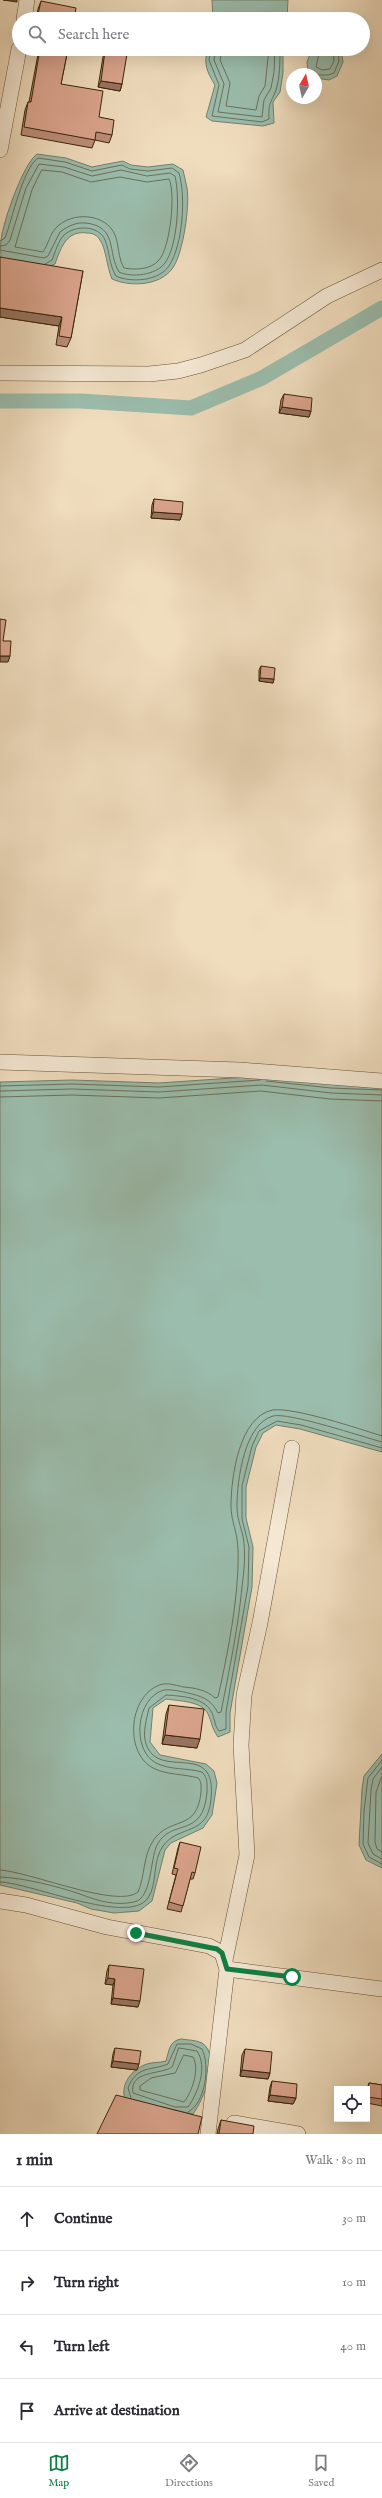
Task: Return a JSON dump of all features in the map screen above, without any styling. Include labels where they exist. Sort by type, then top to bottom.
[{"type":"street","points":[[25,12],[27,0]]},
{"type":"street","points":[[0,150],[18,56]]},
{"type":"street","points":[[0,373],[149,374],[178,371],[201,365],[245,350],[327,296],[382,270]]},
{"type":"street","points":[[0,1062],[240,1070],[382,1081]]},
{"type":"street","points":[[208,2134],[226,1964],[247,1855],[241,1745],[244,1695],[260,1623],[292,1448]]},
{"type":"street","points":[[0,1901],[26,1905],[107,1927],[209,1946],[217,1949],[226,1964],[382,1989]]},
{"type":"street","points":[[209,2118],[298,2134]]},
{"type":"water","points":[[212,0],[288,0],[287,12],[213,12]]},
{"type":"water","points":[[207,56],[283,56],[283,73],[280,92],[273,102],[274,123],[263,126],[212,121],[206,117],[215,85],[210,76]]},
{"type":"water","points":[[309,56],[342,56],[343,62],[337,76],[329,80],[322,79],[322,68],[308,68],[307,62]]},
{"type":"water","points":[[37,154],[66,158],[92,167],[123,161],[131,165],[148,167],[173,164],[183,170],[188,196],[185,230],[176,262],[172,269],[160,279],[152,282],[135,284],[119,282],[112,279],[99,238],[89,233],[74,234],[70,237],[62,246],[55,264],[45,268],[1,259],[1,240],[14,194],[26,169]]},
{"type":"water","points":[[262,1076],[382,1086],[382,1452],[300,1429],[276,1425],[263,1433],[256,1447],[246,1487],[246,1518],[253,1547],[252,1587],[230,1713],[230,1732],[218,1737],[208,1714],[201,1706],[196,1704],[166,1699],[153,1708],[150,1742],[160,1755],[206,1764],[214,1771],[217,1783],[212,1815],[203,1828],[171,1843],[165,1850],[152,1901],[139,1911],[114,1913],[91,1909],[77,1903],[0,1885],[0,1082],[72,1080],[159,1083]]},
{"type":"water","points":[[382,1754],[382,1868],[366,1860],[359,1845],[364,1776]]},
{"type":"water","points":[[181,2039],[202,2043],[208,2049],[210,2058],[211,2068],[206,2089],[193,2114],[125,2099],[124,2088],[132,2073],[147,2064],[166,2061],[172,2044]]},
{"type":"building","points":[[41,1],[76,8],[75,12],[39,12]]},
{"type":"building","points":[[39,56],[67,56],[61,84],[103,91],[99,117],[114,120],[112,135],[96,132],[95,140],[24,127],[28,102],[31,102]]},
{"type":"building","points":[[104,56],[127,56],[122,84],[101,81]]},
{"type":"building","points":[[0,257],[83,271],[71,338],[59,336],[62,317],[0,308]]},
{"type":"building","points":[[284,394],[312,398],[311,411],[282,407]]},
{"type":"building","points":[[154,499],[183,502],[182,514],[153,512]]},
{"type":"building","points":[[0,619],[6,620],[3,641],[11,641],[10,656],[0,656]]},
{"type":"building","points":[[261,666],[275,668],[274,679],[260,678]]},
{"type":"building","points":[[169,1705],[204,1709],[200,1739],[165,1735]]},
{"type":"building","points":[[180,1842],[201,1847],[195,1873],[192,1872],[183,1906],[169,1902],[178,1869],[174,1868]]},
{"type":"building","points":[[109,1965],[144,1969],[140,2001],[113,1998],[115,1979],[108,1978]]},
{"type":"building","points":[[115,2048],[141,2051],[139,2064],[113,2061]]},
{"type":"building","points":[[245,2049],[272,2052],[270,2073],[242,2070]]},
{"type":"building","points":[[272,2081],[297,2084],[296,2098],[270,2095]]},
{"type":"building","points":[[369,2083],[382,2085],[382,2099],[370,2097],[370,2086],[369,2086]]},
{"type":"building","points":[[116,2095],[202,2117],[198,2134],[97,2134]]},
{"type":"building","points":[[221,2120],[254,2126],[253,2134],[219,2134]]},
{"type":"waterway","points":[[0,401],[81,401],[191,408],[262,378],[382,308]]},
{"type":"route","points":[[136,1933],[209,1946],[217,1949],[222,1953],[227,1969],[292,1977]]}]
